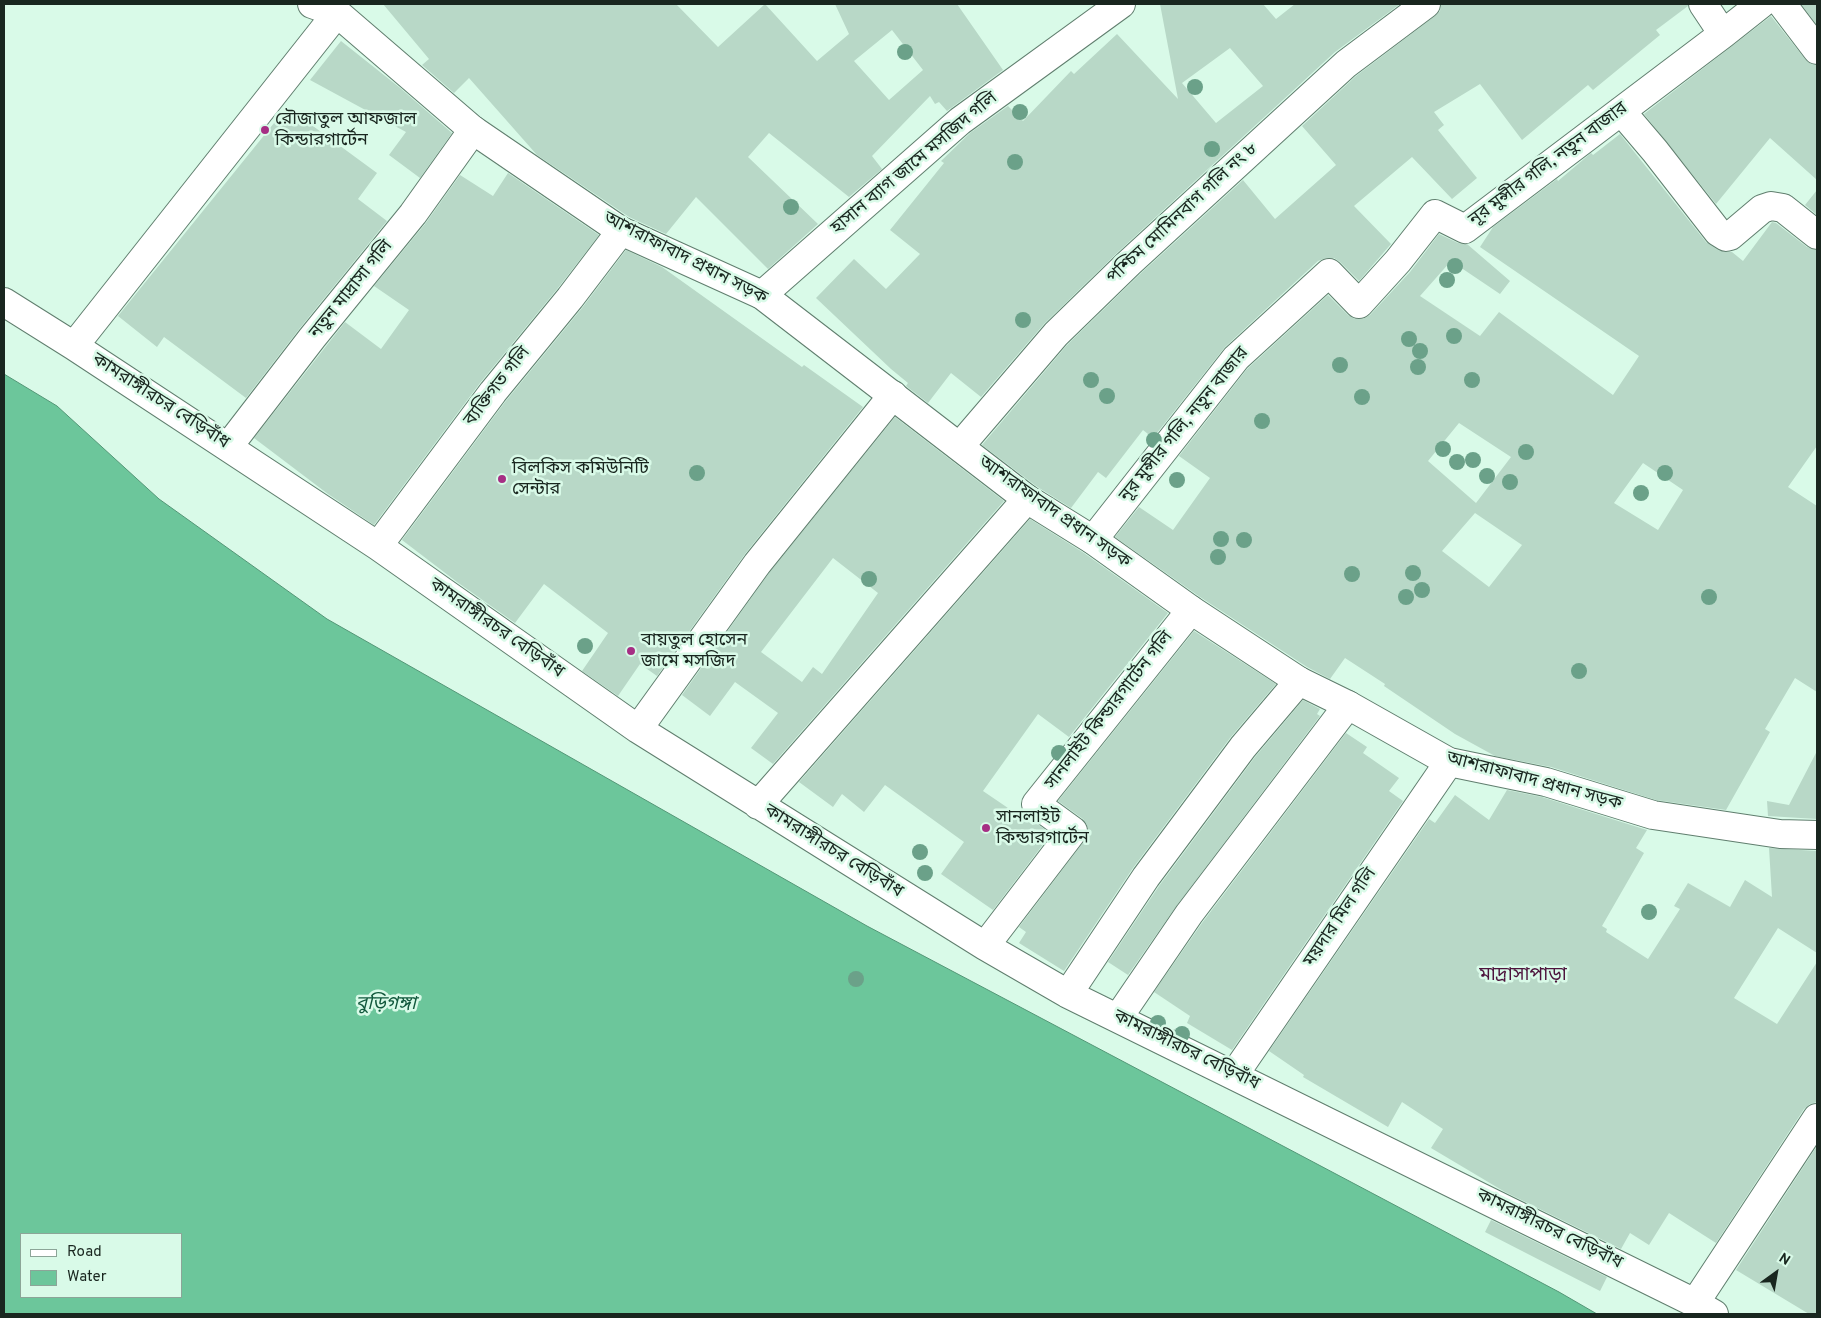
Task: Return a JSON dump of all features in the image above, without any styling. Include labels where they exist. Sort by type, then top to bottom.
[{"type":"street","name":"হাসান ব্যাগ জামে মসজিদ গলি","points":[[762,295],[960,121],[1121,4]]},
{"type":"street","name":"পশ্চিম মোমিনবাগ গলি নং ৮","points":[[960,446],[1056,334],[1129,263],[1346,64],[1426,4]]},
{"type":"street","points":[[1702,4],[1723,34]]},
{"type":"street","name":"নূর মুন্সীর গলি, নতুন বাজার","points":[[1094,540],[1236,358],[1329,273],[1360,304],[1435,214],[1465,229],[1762,4]]},
{"type":"street","points":[[1782,4],[1817,50]]},
{"type":"street","name":"আশরাফাবাদ প্রধান সড়ক","points":[[324,8],[473,130],[621,231],[762,295],[1027,499],[1094,540],[1191,610],[1299,681],[1348,705],[1449,762],[1546,782],[1653,815],[1780,834],[1817,835]]},
{"type":"street","points":[[74,346],[324,8]]},
{"type":"street","points":[[1621,111],[1718,232],[1730,236],[1762,208],[1772,206],[1783,208],[1817,235]]},
{"type":"street","name":"নতুন মাদ্রাসা গলি","points":[[228,447],[312,338],[414,214],[473,130]]},
{"type":"street","name":"ব্যক্তিগত গলি","points":[[378,546],[493,392],[570,298],[621,231]]},
{"type":"street","name":"কামরাঙ্গীরচর বেড়িবাঁধ","points":[[4,302],[378,546],[638,729],[985,946],[1068,994],[1705,1309]]},
{"type":"street","points":[[638,729],[757,564],[893,395]]},
{"type":"street","points":[[758,805],[1027,499]]},
{"type":"street","name":"সানলাইট কিন্ডারগার্টেন গলি","points":[[985,946],[1073,830],[1036,804],[1191,610]]},
{"type":"street","points":[[1068,994],[1152,870],[1243,747],[1299,681]]},
{"type":"street","points":[[1118,1018],[1189,914],[1348,705]]},
{"type":"street","name":"ময়দার মিল গলি","points":[[1234,1075],[1449,762]]},
{"type":"street","points":[[1705,1309],[1817,1118]]},
{"type":"water","name":"বুড়িগঙ্গা","points":[[4,374],[57,406],[159,499],[327,619],[867,926],[1559,1292],[1597,1314],[4,1314]]},
{"type":"building","points":[[383,4],[676,4],[718,47],[765,4],[817,61],[849,34],[835,4],[957,4],[1003,70],[947,111],[939,102],[935,104],[930,96],[872,156],[882,169],[849,197],[769,133],[748,157],[818,224],[768,269],[696,197],[666,234],[629,217],[537,155],[469,78],[454,93],[422,65],[429,59]],"holes":[[[892,30],[923,70],[889,100],[854,61]]]},
{"type":"building","points":[[1160,4],[1263,4],[1276,19],[1295,4],[1400,4],[1335,52],[1118,252],[1044,324],[981,397],[951,373],[928,403],[906,386],[908,383],[816,298],[854,259],[886,289],[920,254],[890,230],[944,163],[941,161],[970,133],[1008,106],[1023,121],[1071,71],[1074,74],[1117,34],[1178,99]],"holes":[[[1230,48],[1263,86],[1216,123],[1182,83]]]},
{"type":"building","points":[[1441,4],[1688,4],[1688,6],[1656,30],[1660,35],[1593,90],[1588,85],[1522,140],[1480,84],[1434,112],[1444,125],[1438,130],[1477,178],[1452,199],[1412,157],[1354,206],[1391,244],[1359,281],[1334,258],[1318,261],[1225,347],[1153,438],[1143,430],[1106,478],[1098,472],[1071,508],[1036,486],[982,445],[1067,345],[1140,274],[1243,180],[1275,219],[1336,165],[1302,126],[1356,76],[1435,16],[1440,11]]},
{"type":"building","points":[[1801,4],[1817,4],[1817,25]]},
{"type":"building","points":[[1771,16],[1805,59],[1811,64],[1817,65],[1817,180],[1770,138],[1716,204],[1644,114]]},
{"type":"building","points":[[341,41],[399,87],[452,133],[420,178],[389,155],[406,132],[310,80]]},
{"type":"building","points":[[287,107],[377,173],[358,199],[387,221],[246,398],[164,337],[157,347],[118,316]]},
{"type":"building","points":[[1620,134],[1706,242],[1718,250],[1732,252],[1743,261],[1772,222],[1776,223],[1807,247],[1817,250],[1817,446],[1788,487],[1817,506],[1817,692],[1795,678],[1765,729],[1770,732],[1726,810],[1656,800],[1551,767],[1495,756],[1455,734],[1345,658],[1330,679],[1307,667],[1200,597],[1115,537],[1139,507],[1173,530],[1210,478],[1179,456],[1247,369],[1328,295],[1348,315],[1355,319],[1363,319],[1370,315],[1410,272],[1439,234],[1458,243],[1467,244],[1510,281],[1500,294],[1451,261],[1420,296],[1480,336],[1499,312],[1613,395],[1639,356],[1480,247],[1493,227],[1557,179],[1558,181],[1591,153],[1593,155]],"holes":[[[1459,423],[1511,457],[1476,503],[1428,461]],[[1643,463],[1683,490],[1658,530],[1614,503]],[[1475,513],[1522,545],[1489,587],[1442,551]]]},
{"type":"building","points":[[508,173],[599,235],[480,383],[374,525],[328,494],[254,438],[345,322],[381,349],[409,310],[374,286],[425,224],[460,175],[493,196]]},
{"type":"building","points":[[1817,190],[1817,215],[1805,205]]},
{"type":"building","points":[[626,250],[662,267],[802,367],[804,365],[863,407],[745,554],[657,676],[640,664],[618,696],[582,671],[608,633],[544,584],[515,623],[402,540],[505,402],[582,308]]},
{"type":"building","points":[[895,417],[1004,501],[773,764],[751,748],[778,713],[735,682],[710,716],[682,695],[769,573]],"holes":[[[833,558],[878,593],[822,674],[813,667],[802,682],[761,652]]]},
{"type":"building","points":[[1030,519],[1084,553],[1168,613],[1069,737],[1038,714],[983,791],[1033,825],[1035,822],[1051,834],[993,910],[941,874],[964,842],[885,785],[864,812],[842,794],[833,807],[799,782]]},
{"type":"building","points":[[1194,631],[1276,684],[1230,738],[1133,868],[1064,971],[1019,943],[1026,932],[1019,927],[1085,840],[1088,833],[1087,825],[1083,819],[1058,801]]},
{"type":"building","points":[[1303,700],[1320,709],[1317,714],[1320,716],[1177,905],[1128,975],[1108,962],[1159,886],[1255,757]]},
{"type":"building","points":[[1346,733],[1367,747],[1363,753],[1399,778],[1389,791],[1403,801],[1232,1050],[1187,1023],[1190,1016],[1154,992],[1202,923]]},
{"type":"building","points":[[1817,751],[1817,819],[1768,816],[1767,801],[1789,805]]},
{"type":"building","points":[[1507,790],[1542,797],[1647,830],[1636,848],[1644,853],[1602,926],[1607,929],[1606,932],[1648,959],[1680,909],[1674,906],[1688,883],[1730,907],[1745,880],[1772,897],[1769,848],[1817,851],[1817,953],[1778,928],[1734,998],[1777,1024],[1817,962],[1817,1102],[1810,1104],[1804,1109],[1716,1243],[1669,1213],[1649,1245],[1630,1233],[1621,1249],[1505,1192],[1431,1148],[1443,1129],[1402,1102],[1388,1127],[1303,1077],[1304,1075],[1269,1051],[1429,819],[1435,823],[1455,795],[1489,820]]},
{"type":"building","points":[[1817,1146],[1817,1314],[1809,1314],[1736,1270]]},
{"type":"building","points":[[1491,1220],[1607,1277],[1600,1291],[1485,1232]]},
{"type":"place","name":"রৌজাতুল আফজাল কিন্ডারগার্টেন","points":[[265,130]]},
{"type":"place","name":"বিলকিস কমিউনিটি সেন্টার","points":[[502,479]]},
{"type":"place","name":"বায়তুল হোসেন জামে মসজিদ","points":[[631,651]]},
{"type":"place","name":"সানলাইট কিন্ডারগার্টেন","points":[[986,828]]},
{"type":"district","name":"মাদ্রাসাপাড়া","points":[[1523,976]]}]
